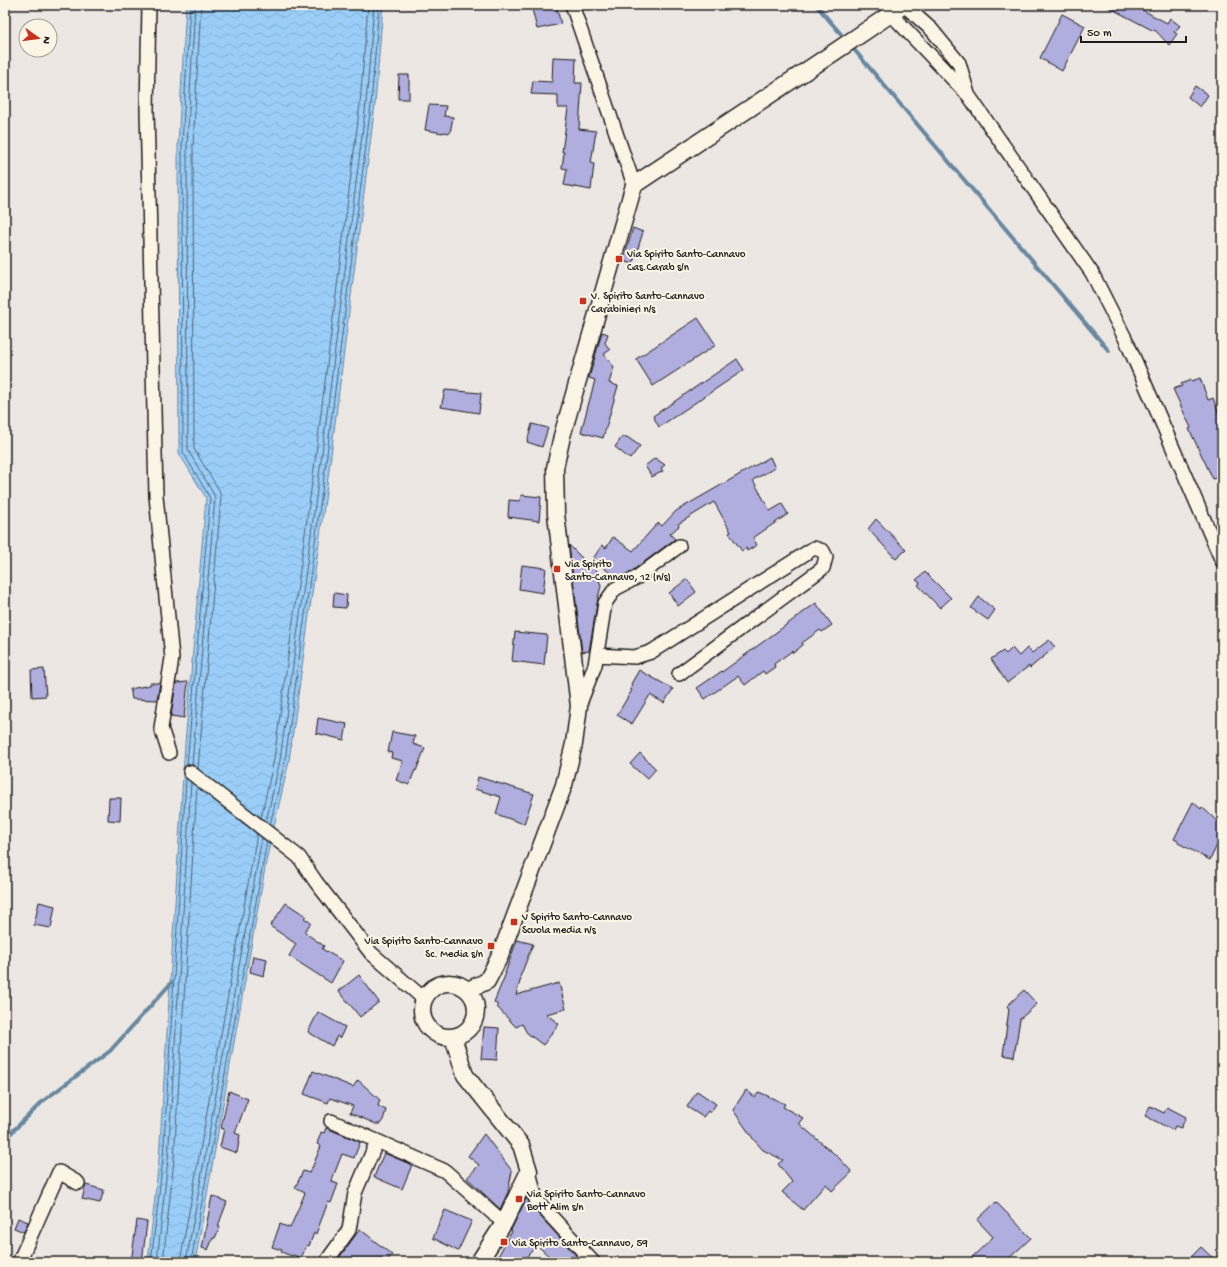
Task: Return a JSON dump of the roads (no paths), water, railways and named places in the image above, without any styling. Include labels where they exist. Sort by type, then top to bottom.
[{"type":"street","points":[[149,5],[147,109],[156,496],[172,658],[161,728],[169,753]]},
{"type":"street","points":[[572,5],[634,185],[562,436],[555,468],[556,514],[559,551],[579,706]]},
{"type":"street","points":[[634,185],[900,8]]},
{"type":"street","points":[[900,8],[969,96],[1092,273],[1126,340],[1222,561]]},
{"type":"street","points":[[900,8],[932,30],[959,63],[969,96]]},
{"type":"street","points":[[468,990],[486,981],[500,956],[564,785],[574,744],[579,706],[595,665],[605,603],[615,589],[636,578],[679,546]]},
{"type":"street","points":[[597,655],[634,657],[651,652],[814,548],[823,551],[826,557],[823,568],[679,674]]},
{"type":"street","points":[[190,772],[299,857],[316,882],[371,953],[424,999]]},
{"type":"street","points":[[444,983],[457,984],[468,990],[475,1000],[476,1012],[473,1024],[464,1033],[453,1037],[442,1036],[431,1031],[424,1022],[422,1010],[424,999],[432,988],[444,983]]},
{"type":"street","points":[[453,1037],[465,1075],[521,1145],[536,1200],[593,1262]]},
{"type":"street","points":[[331,1121],[446,1171],[504,1223]]},
{"type":"street","points":[[326,1262],[349,1230],[355,1193],[377,1142]]},
{"type":"street","points":[[479,1262],[504,1223],[529,1171]]},
{"type":"street","points":[[19,1262],[59,1172],[78,1183]]},
{"type":"water","points":[[186,5],[383,5],[375,105],[330,463],[289,761],[267,857],[195,1262],[148,1262],[159,1159],[185,744],[206,498],[179,453],[178,145]]},
{"type":"waterway","points":[[816,5],[847,41]]},
{"type":"waterway","points":[[851,46],[1109,351]]},
{"type":"waterway","points":[[5,1139],[43,1101],[110,1051],[172,982]]},
{"type":"place","name":"Via Spirito Santo-Cannavo Cas.Carab s/n","points":[[619,259]]},
{"type":"place","name":"V. Spirito Santo-Cannavo Carabinieri n/s","points":[[583,301]]},
{"type":"place","name":"Via Spirito Santo-Cannavo, 12 (n/s)","points":[[557,569]]},
{"type":"place","name":"V Spirito Santo-Cannavo Scuola media n/s","points":[[514,922]]},
{"type":"place","name":"Via Spirito Santo-Cannavo Sc. Media s/n","points":[[491,946]]},
{"type":"place","name":"Via Spirito Santo-Cannavo Bott Alim s/n","points":[[519,1199]]},
{"type":"place","name":"Via Spirito Santo-Cannavo, 59","points":[[504,1242]]}]
